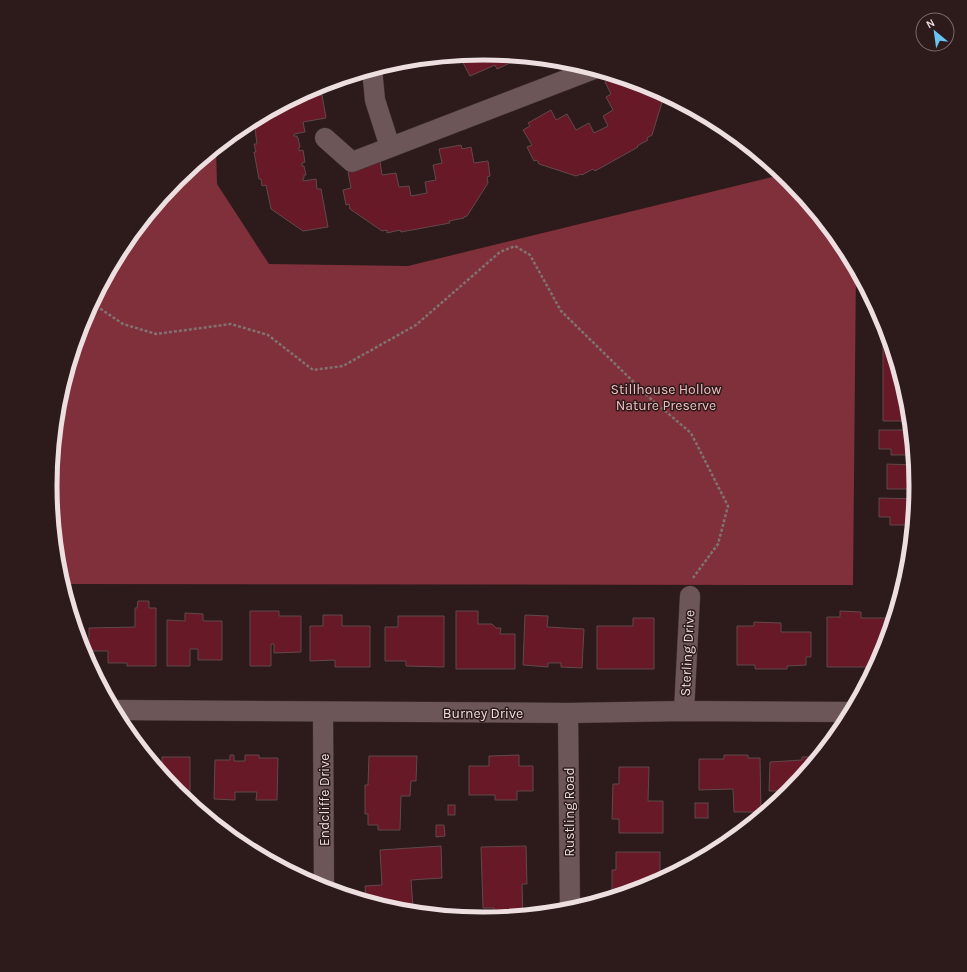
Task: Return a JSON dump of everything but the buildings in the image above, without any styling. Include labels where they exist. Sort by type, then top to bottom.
[{"type":"street","points":[[325,138],[352,162],[586,72]]},
{"type":"street","points":[[372,74],[375,100],[390,147]]},
{"type":"street","name":"Sterling Drive","points":[[684,711],[690,596]]},
{"type":"street","name":"Burney Drive","points":[[121,710],[568,713],[684,711],[845,712]]},
{"type":"street","name":"Endcliffe Drive","points":[[324,712],[324,882]]},
{"type":"street","name":"Rustling Road","points":[[568,713],[570,903]]},
{"type":"path","points":[[97,306],[123,324],[156,334],[231,324],[268,335],[313,370],[344,366],[416,325],[500,252],[515,246],[530,256],[561,311],[651,399],[691,433],[728,506],[718,544],[692,580],[690,596]]},
{"type":"green space","name":"Stillhouse Hollow Nature Preserve","points":[[216,154],[217,184],[269,264],[408,266],[776,176],[822,226],[856,278],[853,585],[69,584],[61,542],[57,486],[58,458],[65,403],[89,323],[114,273],[145,226],[163,205],[182,184]]}]
